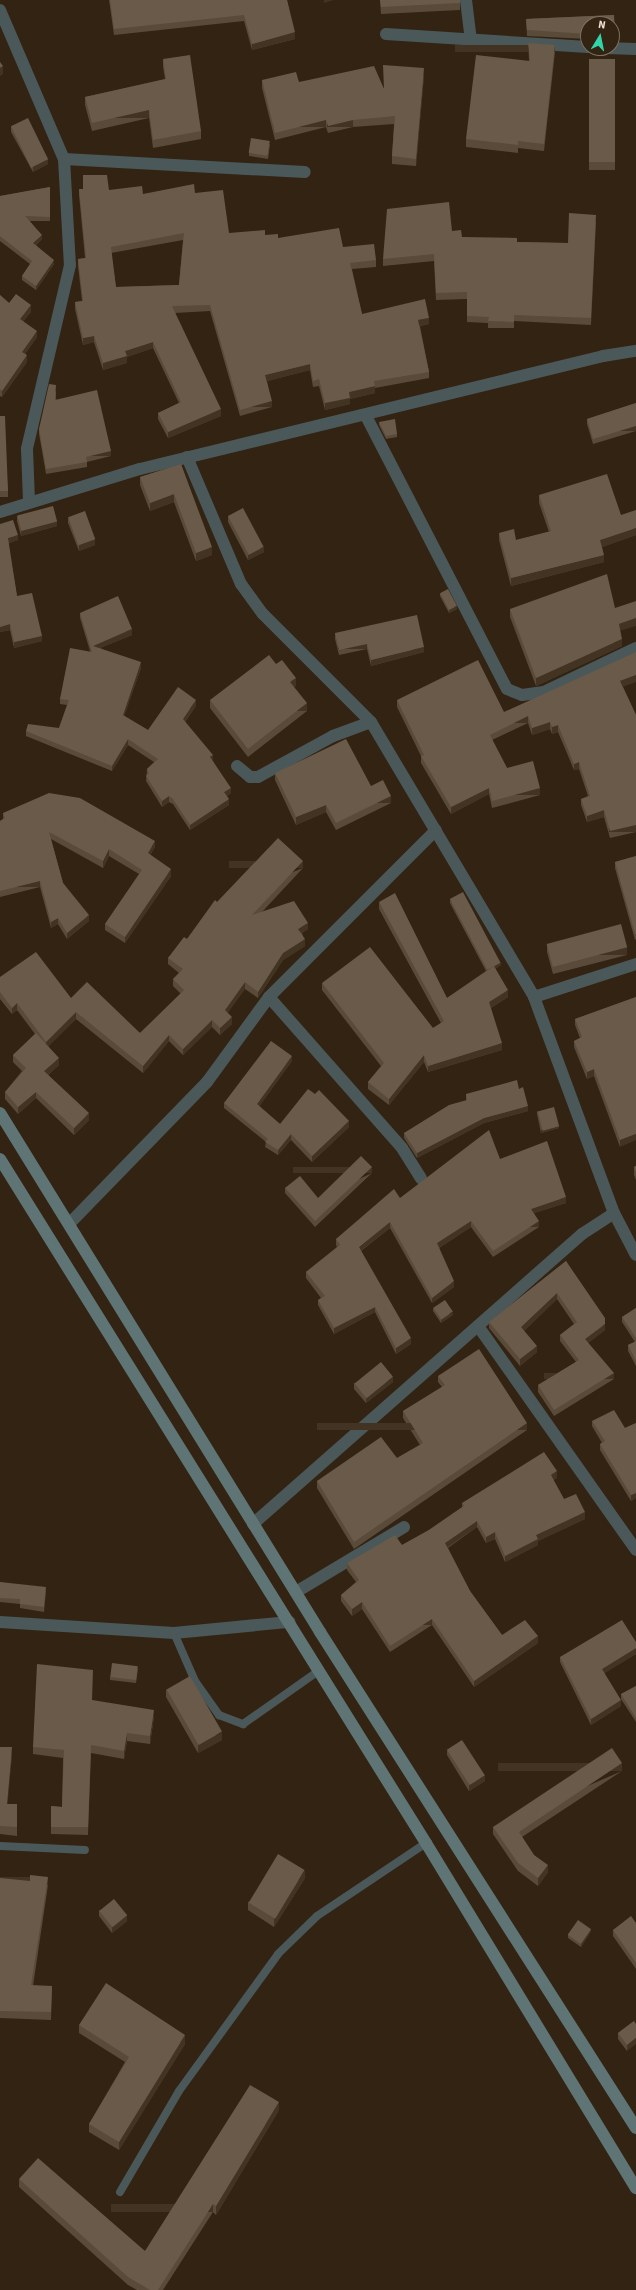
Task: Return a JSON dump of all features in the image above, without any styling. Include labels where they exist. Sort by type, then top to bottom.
[{"type":"street","points":[[466,0],[471,40]]},
{"type":"street","points":[[0,10],[64,159],[70,265],[27,449],[29,500]]},
{"type":"street","points":[[386,34],[580,47]]},
{"type":"street","points":[[620,48],[636,49]]},
{"type":"street","points":[[64,159],[305,172]]},
{"type":"street","points":[[0,512],[29,500],[187,457],[366,416],[603,356],[636,351]]},
{"type":"street","points":[[366,416],[507,689],[522,695],[544,692],[636,648]]},
{"type":"street","points":[[187,457],[241,584],[263,614],[371,722],[534,997],[614,1213],[636,1255]]},
{"type":"street","points":[[237,766],[250,777],[258,777],[333,736],[371,722]]},
{"type":"street","points":[[69,1224],[207,1082],[269,997],[436,830]]},
{"type":"street","points":[[534,997],[636,964]]},
{"type":"street","points":[[269,997],[402,1148],[421,1179]]},
{"type":"street","points":[[0,1113],[253,1524],[636,2128]]},
{"type":"street","points":[[0,1159],[289,1622],[317,1672],[426,1843],[636,2188]]},
{"type":"street","points":[[253,1524],[582,1234],[614,1213]]},
{"type":"street","points":[[478,1326],[636,1550]]},
{"type":"street","points":[[296,1592],[404,1527]]},
{"type":"street","points":[[0,1622],[174,1633],[289,1622]]},
{"type":"lane","points":[[174,1633],[195,1681],[219,1715],[243,1724],[317,1672]]},
{"type":"lane","points":[[120,2192],[179,2091],[278,1954],[316,1916],[426,1843]]},
{"type":"lane","points":[[0,1846],[85,1850]]},
{"type":"building","points":[[110,0],[287,0],[295,32],[252,44],[244,15],[114,29]]},
{"type":"building","points":[[380,0],[460,0],[460,3],[381,7]]},
{"type":"building","points":[[614,15],[614,16],[592,16]]},
{"type":"building","points":[[580,17],[580,33],[527,30],[526,19]]},
{"type":"building","points":[[528,43],[555,45],[544,144],[518,141],[518,145],[466,139],[476,55],[530,61]]},
{"type":"building","points":[[190,55],[201,131],[153,140],[149,110],[92,123],[85,97],[166,79],[163,59]]},
{"type":"building","points":[[589,59],[615,59],[615,162],[589,162]]},
{"type":"building","points":[[383,65],[424,68],[416,159],[392,156],[395,116],[353,120],[328,126],[326,120],[275,133],[262,80],[296,72],[299,82],[374,66],[384,89]]},
{"type":"building","points":[[28,118],[48,159],[31,168],[11,126]]},
{"type":"building","points":[[251,138],[270,141],[267,156],[249,153]]},
{"type":"building","points":[[83,175],[107,175],[109,190],[142,186],[143,194],[194,184],[195,193],[223,190],[229,233],[265,230],[265,235],[278,234],[278,238],[339,228],[343,247],[374,244],[376,260],[350,263],[362,314],[425,299],[429,318],[418,320],[429,372],[374,381],[375,386],[349,392],[350,398],[325,403],[319,379],[313,381],[310,364],[265,375],[272,401],[240,410],[210,305],[172,306],[221,409],[168,432],[158,413],[181,402],[153,342],[125,351],[127,356],[103,363],[94,336],[83,338],[75,302],[83,301],[78,259],[86,258],[79,189],[83,189]],"holes":[[[184,233],[179,285],[116,287],[111,247]]]},
{"type":"building","points":[[50,187],[50,217],[25,216],[42,235],[33,243],[54,260],[36,286],[22,276],[32,261],[0,236],[0,196]]},
{"type":"building","points":[[449,202],[452,231],[461,230],[462,237],[517,238],[517,242],[568,243],[569,213],[596,215],[591,318],[514,315],[514,322],[488,321],[489,317],[467,316],[467,292],[436,293],[434,254],[383,259],[387,209]]},
{"type":"building","points":[[16,294],[31,305],[20,319],[37,331],[22,352],[27,355],[2,391],[0,389],[0,295],[9,303]]},
{"type":"building","points":[[49,384],[56,385],[55,400],[97,390],[111,451],[86,457],[87,462],[46,469],[39,429]]},
{"type":"building","points":[[636,403],[636,426],[593,439],[587,419]]},
{"type":"building","points":[[0,416],[5,416],[8,491],[0,491]]},
{"type":"building","points":[[395,419],[397,434],[386,436],[379,422]]},
{"type":"building","points":[[181,464],[212,547],[196,553],[174,494],[150,503],[140,477]]},
{"type":"building","points":[[607,474],[621,515],[636,510],[636,528],[600,540],[604,555],[511,578],[499,533],[514,529],[516,540],[551,531],[539,495]]},
{"type":"building","points":[[53,506],[57,521],[21,531],[17,516]]},
{"type":"building","points":[[243,508],[264,547],[249,555],[228,516]]},
{"type":"building","points":[[85,511],[95,539],[78,545],[68,517]]},
{"type":"building","points":[[13,520],[18,535],[8,538],[17,596],[32,593],[42,636],[14,642],[10,624],[0,627],[0,524]]},
{"type":"building","points":[[607,574],[615,608],[636,601],[636,618],[619,624],[622,639],[536,678],[510,609]]},
{"type":"building","points":[[448,589],[457,606],[449,610],[440,593]]},
{"type":"building","points":[[118,596],[132,629],[93,646],[141,662],[123,715],[148,730],[178,687],[196,700],[183,719],[213,755],[210,757],[231,788],[224,792],[229,799],[190,825],[173,799],[169,796],[162,801],[146,776],[149,773],[147,769],[158,759],[128,739],[112,766],[26,731],[28,724],[59,728],[69,700],[60,699],[70,648],[92,652],[80,613]]},
{"type":"building","points":[[417,615],[424,647],[371,660],[367,644],[339,650],[335,633]]},
{"type":"building","points":[[636,652],[636,675],[620,681],[636,715],[636,825],[610,831],[604,810],[587,816],[581,799],[590,796],[579,762],[574,764],[558,725],[552,727],[550,722],[532,728],[528,716],[490,735],[507,768],[533,761],[540,788],[492,801],[489,788],[451,807],[421,756],[424,755],[397,700],[478,660],[504,712]]},
{"type":"building","points":[[269,655],[276,664],[282,660],[296,678],[290,682],[307,703],[248,749],[210,700]]},
{"type":"building","points":[[346,739],[371,786],[383,780],[391,796],[336,823],[326,805],[296,817],[275,773]]},
{"type":"building","points":[[49,793],[80,798],[155,841],[148,853],[171,869],[125,937],[105,924],[142,870],[109,849],[103,861],[49,832],[63,883],[89,915],[67,933],[58,918],[51,922],[40,881],[0,891],[0,821],[5,818],[3,813]]},
{"type":"building","points":[[278,838],[303,861],[252,915],[294,901],[308,923],[298,929],[305,939],[283,953],[258,992],[245,982],[225,1010],[232,1017],[220,1028],[212,1020],[183,1049],[169,1035],[143,1066],[76,1012],[46,1042],[17,1003],[12,1008],[0,992],[0,977],[36,952],[71,998],[87,982],[140,1033],[184,990],[173,979],[183,969],[168,958],[184,937],[187,939],[215,900],[217,902]]},
{"type":"building","points":[[636,856],[636,934],[635,934],[615,862]]},
{"type":"building","points":[[463,892],[501,963],[487,970],[450,899]]},
{"type":"building","points":[[395,893],[447,998],[494,966],[508,990],[489,1002],[502,1043],[428,1066],[424,1055],[389,1099],[368,1082],[384,1063],[322,983],[370,947],[433,1028],[444,1021],[379,902]]},
{"type":"building","points":[[621,924],[627,947],[553,967],[547,944]]},
{"type":"building","points":[[636,997],[636,1134],[620,1140],[594,1069],[587,1072],[574,1041],[582,1037],[575,1019]]},
{"type":"building","points":[[36,1033],[59,1058],[44,1071],[89,1113],[74,1128],[36,1092],[18,1107],[5,1092],[26,1068],[13,1055]]},
{"type":"building","points":[[271,1041],[292,1056],[257,1104],[280,1124],[308,1089],[315,1094],[319,1090],[349,1121],[312,1156],[291,1134],[278,1150],[265,1142],[268,1139],[224,1103]]},
{"type":"building","points":[[517,1080],[519,1089],[523,1087],[528,1106],[484,1118],[417,1153],[404,1133],[449,1105],[467,1100],[466,1094]]},
{"type":"building","points":[[554,1107],[559,1126],[543,1131],[538,1111]]},
{"type":"building","points":[[489,1130],[500,1159],[547,1141],[566,1197],[531,1209],[539,1221],[493,1251],[471,1221],[437,1243],[454,1281],[432,1298],[390,1222],[359,1247],[411,1338],[396,1348],[375,1307],[334,1328],[318,1300],[325,1296],[306,1272],[340,1245],[336,1239],[394,1189],[400,1198]]},
{"type":"building","points":[[361,1156],[372,1167],[315,1221],[285,1188],[300,1176],[318,1198]]},
{"type":"building","points":[[566,1261],[605,1318],[605,1324],[585,1339],[614,1373],[554,1410],[538,1385],[579,1360],[560,1335],[577,1322],[557,1293],[521,1327],[537,1346],[520,1359],[489,1322]]},
{"type":"building","points":[[445,1300],[453,1312],[441,1319],[433,1308]]},
{"type":"building","points":[[636,1308],[636,1338],[622,1317]]},
{"type":"building","points":[[636,1341],[636,1361],[628,1345]]},
{"type":"building","points":[[479,1349],[527,1423],[354,1542],[317,1481],[381,1437],[397,1458],[423,1443],[403,1411],[445,1385],[438,1376]]},
{"type":"building","points":[[381,1362],[393,1377],[367,1398],[355,1383]]},
{"type":"building","points":[[614,1410],[625,1428],[636,1423],[636,1493],[631,1495],[600,1444],[605,1441],[592,1421]]},
{"type":"building","points":[[544,1452],[557,1471],[551,1475],[564,1499],[576,1494],[585,1512],[536,1535],[538,1539],[505,1556],[495,1532],[486,1537],[477,1521],[445,1543],[470,1591],[502,1635],[525,1620],[538,1636],[474,1681],[432,1619],[390,1646],[362,1602],[352,1609],[341,1595],[359,1580],[347,1563],[395,1535],[402,1545],[429,1530],[464,1506],[462,1503]]},
{"type":"building","points":[[0,1582],[46,1587],[44,1607],[20,1604],[20,1599],[0,1598]]},
{"type":"building","points":[[622,1620],[636,1642],[636,1648],[602,1669],[621,1700],[591,1719],[560,1657]]},
{"type":"building","points":[[112,1663],[138,1666],[136,1680],[110,1677]]},
{"type":"building","points":[[37,1664],[93,1670],[92,1700],[154,1710],[150,1736],[127,1733],[124,1751],[91,1745],[88,1827],[51,1827],[51,1806],[62,1807],[64,1750],[33,1747]]},
{"type":"building","points":[[190,1676],[222,1731],[199,1745],[167,1690]]},
{"type":"building","points":[[636,1686],[636,1718],[621,1694]]},
{"type":"building","points":[[462,1740],[485,1775],[470,1785],[447,1750]]},
{"type":"building","points":[[0,1747],[12,1747],[7,1804],[17,1804],[17,1827],[0,1826]]},
{"type":"building","points":[[612,1748],[622,1763],[519,1832],[534,1855],[548,1865],[538,1878],[518,1863],[493,1827]]},
{"type":"building","points":[[278,1854],[305,1870],[275,1919],[249,1903]]},
{"type":"building","points":[[30,1875],[48,1877],[31,1985],[52,1986],[51,2012],[0,2011],[0,1878],[30,1881]]},
{"type":"building","points":[[114,1899],[127,1915],[112,1927],[99,1911]]},
{"type":"building","points":[[631,1916],[636,1923],[636,1963],[613,1930]]},
{"type":"building","points":[[578,1920],[591,1929],[581,1944],[568,1935]]},
{"type":"building","points":[[106,1983],[185,2035],[119,2142],[89,2124],[129,2057],[79,2025]]},
{"type":"building","points":[[634,2021],[636,2024],[636,2038],[627,2045],[618,2033]]},
{"type":"building","points":[[250,2085],[279,2102],[216,2206],[213,2204],[158,2290],[150,2290],[128,2277],[19,2179],[38,2158],[145,2251]]}]
